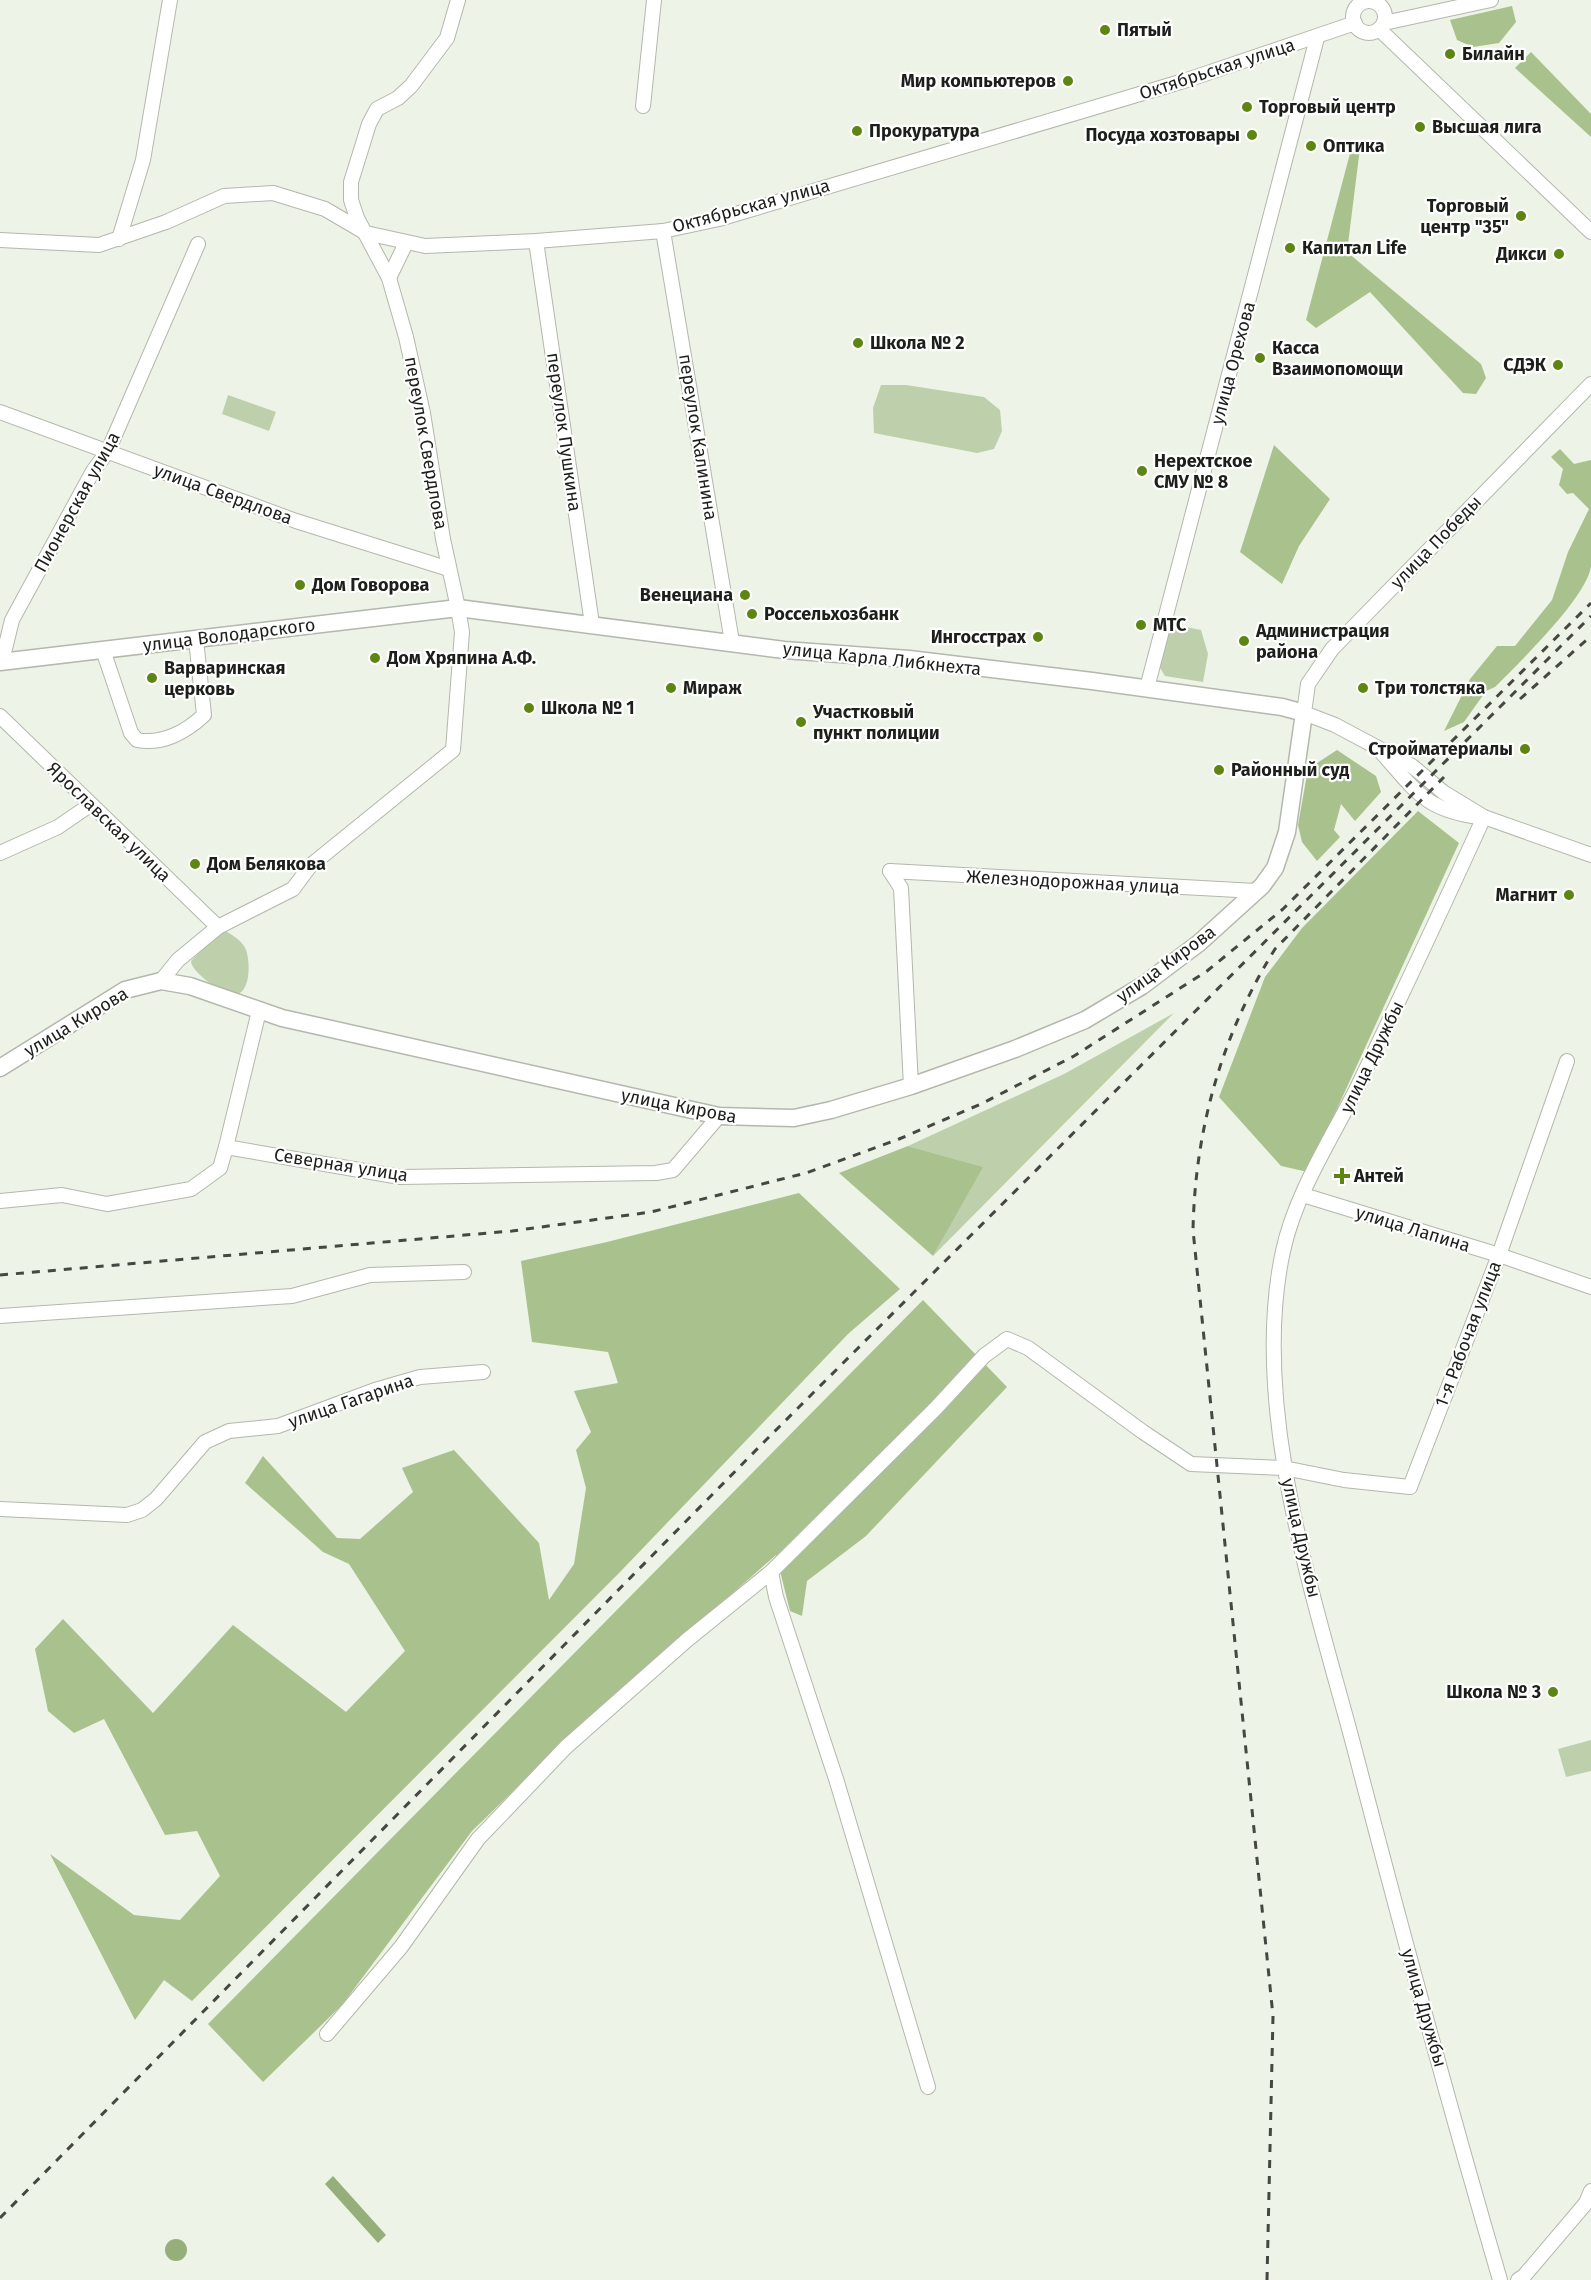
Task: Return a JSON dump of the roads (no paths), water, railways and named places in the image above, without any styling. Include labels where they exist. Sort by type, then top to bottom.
[{"type":"main road","name":"улица Карла Либкнехта","points":[[458,608],[804,652],[909,659],[1148,688],[1282,707],[1304,713]]},
{"type":"main road","name":"улица Володарского","points":[[1,662],[458,608]]},
{"type":"main road","name":"улица Кирова","points":[[0,1068],[125,990],[161,981],[190,986],[259,1011],[462,1060],[719,1116],[794,1118],[831,1110],[911,1086],[1015,1049],[1085,1020],[1142,986],[1199,943],[1256,891],[1275,868],[1287,832],[1304,713]]},
{"type":"street","points":[[119,239],[143,160],[170,0]]},
{"type":"street","name":"переулок Свердлова","points":[[161,981],[178,960],[218,927],[293,889],[310,866],[453,750],[462,632],[449,569],[423,412],[389,278],[351,200],[351,182],[369,124],[377,109],[398,98],[411,86],[447,38],[458,0]]},
{"type":"street","points":[[643,106],[654,0]]},
{"type":"street","points":[[1381,26],[1387,3],[1361,1],[1355,9],[1355,23],[1366,32],[1381,26],[1491,0]]},
{"type":"street","name":"Октябрьская улица","points":[[0,240],[99,245],[166,222],[224,196],[273,193],[325,209],[366,233],[425,246],[536,241],[663,231],[719,219],[1187,80],[1317,38],[1355,23]]},
{"type":"street","points":[[1381,26],[1591,232]]},
{"type":"street","name":"улица Орехова","points":[[1148,688],[1317,38]]},
{"type":"street","name":"переулок Калинина","points":[[663,231],[732,642]]},
{"type":"street","name":"переулок Пушкина","points":[[536,241],[592,624]]},
{"type":"street","points":[[389,278],[406,243]]},
{"type":"street","name":"Пионерская улица","points":[[1,662],[12,620],[93,471],[108,451],[198,244]]},
{"type":"street","name":"улица Победы","points":[[1304,713],[1308,684],[1332,649],[1591,384]]},
{"type":"street","name":"улица Свердлова","points":[[0,412],[296,521],[449,569]]},
{"type":"street","points":[[103,650],[131,733],[137,740],[146,741],[180,734],[204,715],[196,639]]},
{"type":"street","points":[[1304,713],[1374,744],[1422,798],[1452,813],[1484,817],[1591,855]]},
{"type":"street","name":"Ярославская улица","points":[[0,716],[218,927]]},
{"type":"street","points":[[0,853],[58,827],[90,805]]},
{"type":"street","name":"улица Дружбы","points":[[1484,817],[1395,1009],[1303,1195],[1284,1247],[1273,1305],[1275,1366],[1284,1468],[1299,1539],[1394,1900],[1500,2280]]},
{"type":"street","name":"Железнодорожная улица","points":[[911,1086],[901,888],[890,871],[1256,891]]},
{"type":"street","points":[[0,1201],[62,1195],[107,1204],[191,1189],[220,1168],[259,1011]]},
{"type":"street","name":"1-я Рабочая улица","points":[[1284,1468],[1344,1480],[1410,1487],[1499,1255],[1567,1061]]},
{"type":"street","name":"Северная улица","points":[[226,1147],[400,1177],[656,1173],[673,1170],[719,1116]]},
{"type":"street","name":"улица Лапина","points":[[1303,1195],[1499,1255],[1591,1287]]},
{"type":"street","points":[[0,1316],[291,1296],[370,1275],[464,1272]]},
{"type":"street","points":[[327,2034],[401,1947],[484,1833],[567,1747],[687,1640],[771,1572],[928,1417],[984,1356],[1007,1339],[1028,1348],[1191,1464],[1284,1468]]},
{"type":"street","name":"улица Гагарина","points":[[0,1509],[127,1515],[142,1510],[156,1499],[205,1442],[229,1431],[278,1426],[375,1390],[420,1377],[483,1372]]},
{"type":"street","points":[[771,1572],[776,1597],[837,1782],[928,2087]]},
{"type":"street","points":[[1518,2280],[1524,2276],[1589,2200]]},
{"type":"railway","points":[[0,1275],[512,1231],[651,1212],[806,1173],[899,1139],[981,1104],[1074,1056],[1207,971],[1283,909],[1591,603]]},
{"type":"railway","points":[[0,2218],[765,1441],[1591,616]]},
{"type":"railway","points":[[1520,699],[1591,636]]},
{"type":"railway","points":[[1267,2280],[1273,2016],[1193,1230],[1199,1155],[1206,1119],[1226,1049],[1256,981],[1275,949],[1444,777]]},
{"type":"place","name":"Пятый","points":[[1105,30]]},
{"type":"place","name":"Билайн","points":[[1450,54]]},
{"type":"place","name":"Мир компьютеров","points":[[1068,81]]},
{"type":"place","name":"Торговый центр","points":[[1247,107]]},
{"type":"place","name":"Высшая лига","points":[[1420,127]]},
{"type":"place","name":"Прокуратура","points":[[857,131]]},
{"type":"place","name":"Посуда хозтовары","points":[[1252,135]]},
{"type":"place","name":"Оптика","points":[[1311,146]]},
{"type":"place","name":"Торговый центр \"35\"","points":[[1521,216]]},
{"type":"place","name":"Капитал Life","points":[[1290,248]]},
{"type":"place","name":"Дикси","points":[[1559,254]]},
{"type":"place","name":"Школа № 2","points":[[858,343]]},
{"type":"place","name":"Касса Взаимопомощи","points":[[1260,358]]},
{"type":"place","name":"СДЭК","points":[[1558,365]]},
{"type":"place","name":"Нерехтское СМУ № 8","points":[[1142,471]]},
{"type":"place","name":"Дом Говорова","points":[[300,585]]},
{"type":"place","name":"Венециана","points":[[745,595]]},
{"type":"place","name":"Россельхозбанк","points":[[752,614]]},
{"type":"place","name":"МТС","points":[[1141,625]]},
{"type":"place","name":"Ингосстрах","points":[[1038,637]]},
{"type":"place","name":"Администрация района","points":[[1244,641]]},
{"type":"place","name":"Дом Хряпина А.Ф.","points":[[375,658]]},
{"type":"place","name":"Варваринская церковь","points":[[152,678]]},
{"type":"place","name":"Мираж","points":[[671,688]]},
{"type":"place","name":"Три толстяка","points":[[1363,688]]},
{"type":"place","name":"Школа № 1","points":[[529,708]]},
{"type":"place","name":"Участковый пункт полиции","points":[[801,722]]},
{"type":"place","name":"Стройматериалы","points":[[1525,749]]},
{"type":"place","name":"Районный суд","points":[[1219,770]]},
{"type":"place","name":"Дом Белякова","points":[[195,864]]},
{"type":"place","name":"Магнит","points":[[1569,895]]},
{"type":"place","name":"Антей","points":[[1342,1176]]},
{"type":"place","name":"Школа № 3","points":[[1553,1692]]}]
